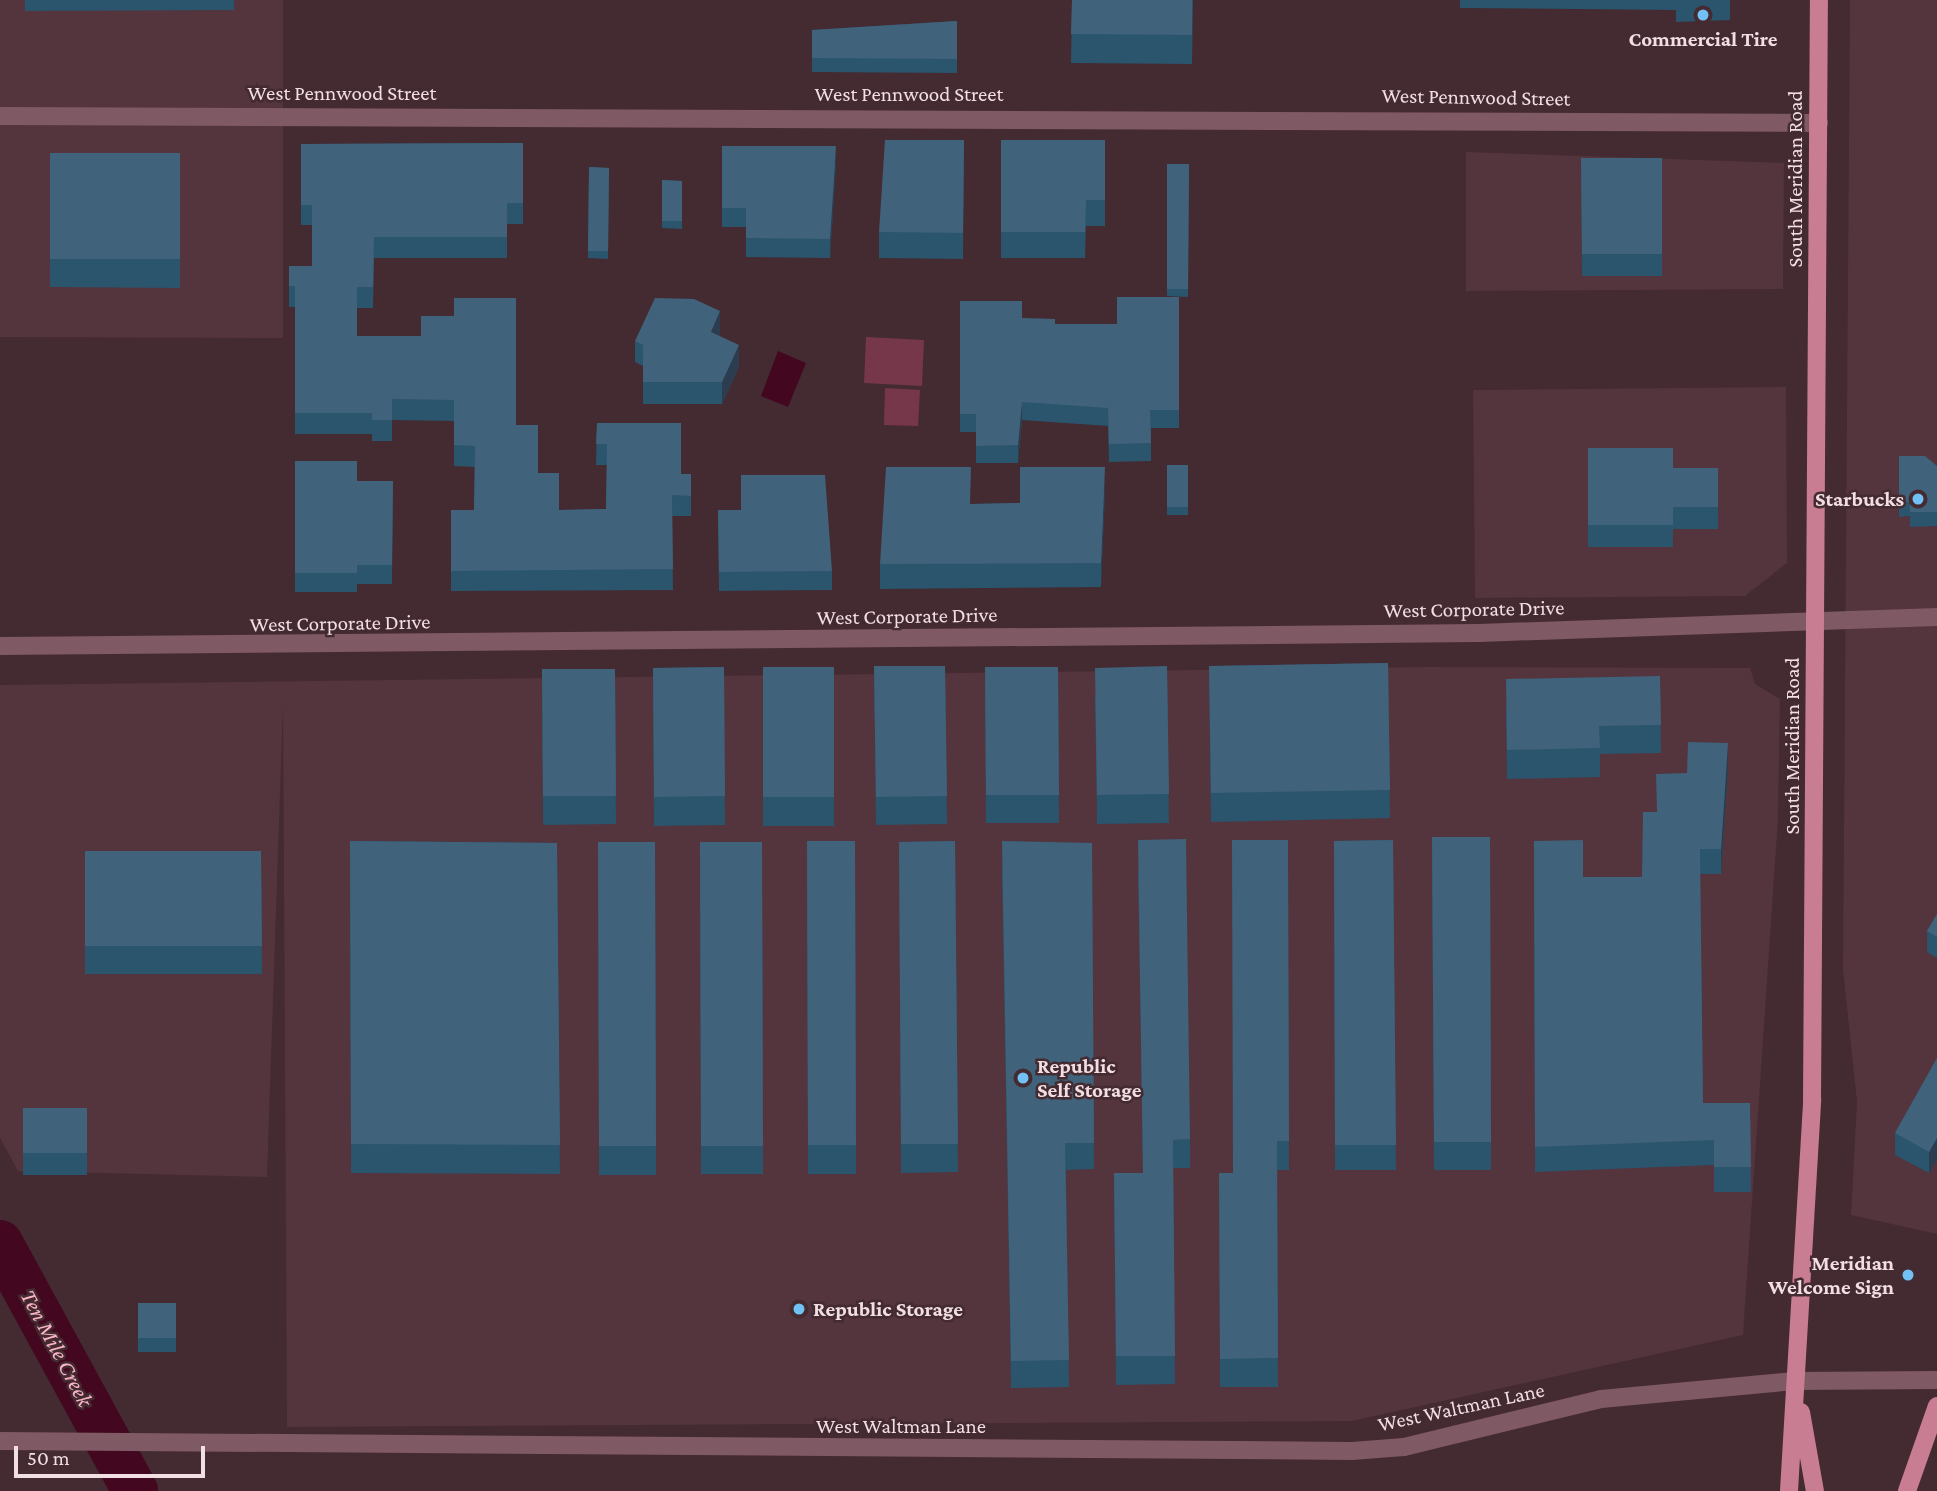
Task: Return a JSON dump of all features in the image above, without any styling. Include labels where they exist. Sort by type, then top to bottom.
[{"type":"main road","name":"South Meridian Road","points":[[1789,1491],[1812,1100],[1819,0]]},
{"type":"main road","points":[[1795,1381],[1815,1491]]},
{"type":"main road","points":[[1906,1491],[1937,1406]]},
{"type":"street","name":"West Pennwood Street","points":[[0,116],[1819,123]]},
{"type":"street","name":"West Corporate Drive","points":[[0,646],[1162,636],[1937,617]]},
{"type":"street","name":"West Waltman Lane","points":[[0,1441],[1352,1451],[1404,1447],[1601,1399],[1795,1381],[1937,1380]]},
{"type":"shaded area","points":[[0,0],[283,0],[283,338],[0,337]]},
{"type":"shaded area","points":[[1850,0],[1937,0],[1937,1234],[1851,1215],[1857,1102],[1843,969]]},
{"type":"shaded area","points":[[1466,152],[1784,163],[1783,289],[1466,291]]},
{"type":"shaded area","points":[[866,337],[924,340],[922,386],[864,383]]},
{"type":"shaded area","points":[[778,351],[806,363],[788,407],[761,396]]},
{"type":"shaded area","points":[[1786,387],[1787,563],[1745,596],[1475,598],[1473,390]]},
{"type":"shaded area","points":[[885,388],[920,390],[918,426],[884,425]]},
{"type":"shaded area","name":"Republic Self Storage","points":[[1427,667],[1750,668],[1755,684],[1780,699],[1778,819],[1743,1335],[1352,1421],[287,1427],[283,705],[267,1177],[18,1171],[0,1138],[0,685]]},
{"type":"building","points":[[1072,0],[1192,0],[1192,35],[1071,34]]},
{"type":"building","points":[[957,21],[957,59],[812,58],[812,30]]},
{"type":"building","points":[[885,140],[964,140],[963,233],[879,232]]},
{"type":"building","points":[[1001,140],[1105,140],[1105,200],[1086,200],[1085,232],[1001,232]]},
{"type":"building","points":[[523,143],[523,203],[507,203],[507,237],[374,237],[373,287],[357,287],[357,336],[421,336],[421,316],[454,316],[454,298],[516,298],[516,425],[538,425],[538,473],[559,473],[559,510],[606,509],[607,444],[596,444],[597,423],[681,423],[681,474],[691,474],[691,496],[672,495],[673,569],[451,571],[451,510],[474,510],[475,446],[454,445],[454,400],[392,399],[392,420],[372,420],[372,413],[295,413],[295,286],[289,286],[289,266],[312,266],[312,205],[301,205],[301,144]]},
{"type":"building","points":[[722,146],[836,146],[830,239],[746,238],[746,208],[722,208]]},
{"type":"building","points":[[50,153],[180,153],[180,259],[50,259]]},
{"type":"building","points":[[1581,158],[1662,158],[1662,254],[1582,254]]},
{"type":"building","points":[[1167,164],[1189,164],[1188,289],[1167,289]]},
{"type":"building","points":[[589,167],[609,168],[608,251],[588,251]]},
{"type":"building","points":[[662,180],[682,181],[682,221],[662,221]]},
{"type":"building","points":[[1117,297],[1179,297],[1179,410],[1150,410],[1151,443],[1109,444],[1108,408],[1022,402],[1018,445],[976,446],[976,414],[960,414],[960,301],[1022,301],[1022,318],[1055,319],[1055,324],[1117,324]]},
{"type":"building","points":[[655,298],[694,299],[720,311],[711,332],[739,345],[722,382],[643,382],[643,345],[635,341]]},
{"type":"building","points":[[1588,448],[1673,448],[1673,468],[1718,468],[1718,507],[1673,507],[1673,525],[1588,525]]},
{"type":"building","name":"Starbucks","points":[[1899,456],[1925,456],[1937,466],[1937,512],[1910,512],[1910,502],[1899,502]]},
{"type":"building","points":[[295,461],[357,461],[357,481],[393,481],[392,565],[357,565],[357,573],[295,573]]},
{"type":"building","points":[[1167,465],[1188,465],[1188,507],[1167,507]]},
{"type":"building","points":[[886,467],[971,467],[970,504],[1020,503],[1020,467],[1105,467],[1101,563],[880,564]]},
{"type":"building","points":[[741,475],[825,475],[832,571],[719,572],[718,510],[741,510]]},
{"type":"building","points":[[1388,663],[1390,790],[1211,793],[1209,666]]},
{"type":"building","points":[[874,666],[945,666],[947,796],[876,797]]},
{"type":"building","points":[[1167,666],[1169,794],[1097,795],[1095,668]]},
{"type":"building","points":[[724,667],[725,796],[654,797],[653,668]]},
{"type":"building","points":[[763,667],[834,667],[834,797],[763,797]]},
{"type":"building","points":[[985,667],[1058,667],[1059,795],[986,795]]},
{"type":"building","points":[[542,669],[615,669],[616,796],[543,796]]},
{"type":"building","points":[[1660,676],[1661,725],[1599,726],[1600,748],[1507,750],[1506,679]]},
{"type":"building","points":[[1688,742],[1728,743],[1721,849],[1700,849],[1703,1103],[1750,1103],[1751,1167],[1714,1167],[1714,1140],[1535,1147],[1534,841],[1583,840],[1583,877],[1642,877],[1643,812],[1657,812],[1656,774],[1687,773]]},
{"type":"building","points":[[1432,837],[1490,837],[1491,1142],[1434,1142]]},
{"type":"building","points":[[1186,839],[1190,1139],[1173,1140],[1175,1356],[1116,1356],[1114,1173],[1143,1173],[1138,840]]},
{"type":"building","points":[[1232,840],[1288,840],[1289,1141],[1277,1141],[1278,1358],[1220,1359],[1219,1173],[1233,1173]]},
{"type":"building","points":[[1393,840],[1396,1145],[1335,1145],[1334,841]]},
{"type":"building","points":[[350,841],[557,843],[560,1145],[351,1144]]},
{"type":"building","points":[[807,841],[855,841],[856,1145],[808,1145]]},
{"type":"building","points":[[955,841],[958,1144],[901,1144],[899,842]]},
{"type":"building","points":[[1002,841],[1092,843],[1094,1143],[1065,1143],[1069,1360],[1011,1361]]},
{"type":"building","points":[[598,842],[655,842],[656,1146],[599,1146]]},
{"type":"building","points":[[700,842],[762,842],[763,1146],[701,1146]]},
{"type":"building","points":[[85,851],[261,851],[262,946],[85,946]]},
{"type":"building","points":[[1937,914],[1937,937],[1927,931]]},
{"type":"building","points":[[1937,1058],[1937,1138],[1929,1152],[1895,1133]]},
{"type":"building","points":[[23,1108],[87,1108],[87,1153],[23,1153]]},
{"type":"building","points":[[138,1303],[176,1303],[176,1338],[138,1338]]},
{"type":"waterway","name":"Ten Mile Creek","points":[[0,1243],[135,1491]]},
{"type":"place","name":"Commercial Tire","points":[[1703,15]]},
{"type":"place","name":"Starbucks","points":[[1918,499]]},
{"type":"place","name":"Republic Self Storage","points":[[1023,1078]]},
{"type":"place","name":"Meridian Welcome Sign","points":[[1908,1275]]},
{"type":"place","name":"Republic Storage","points":[[799,1309]]}]
